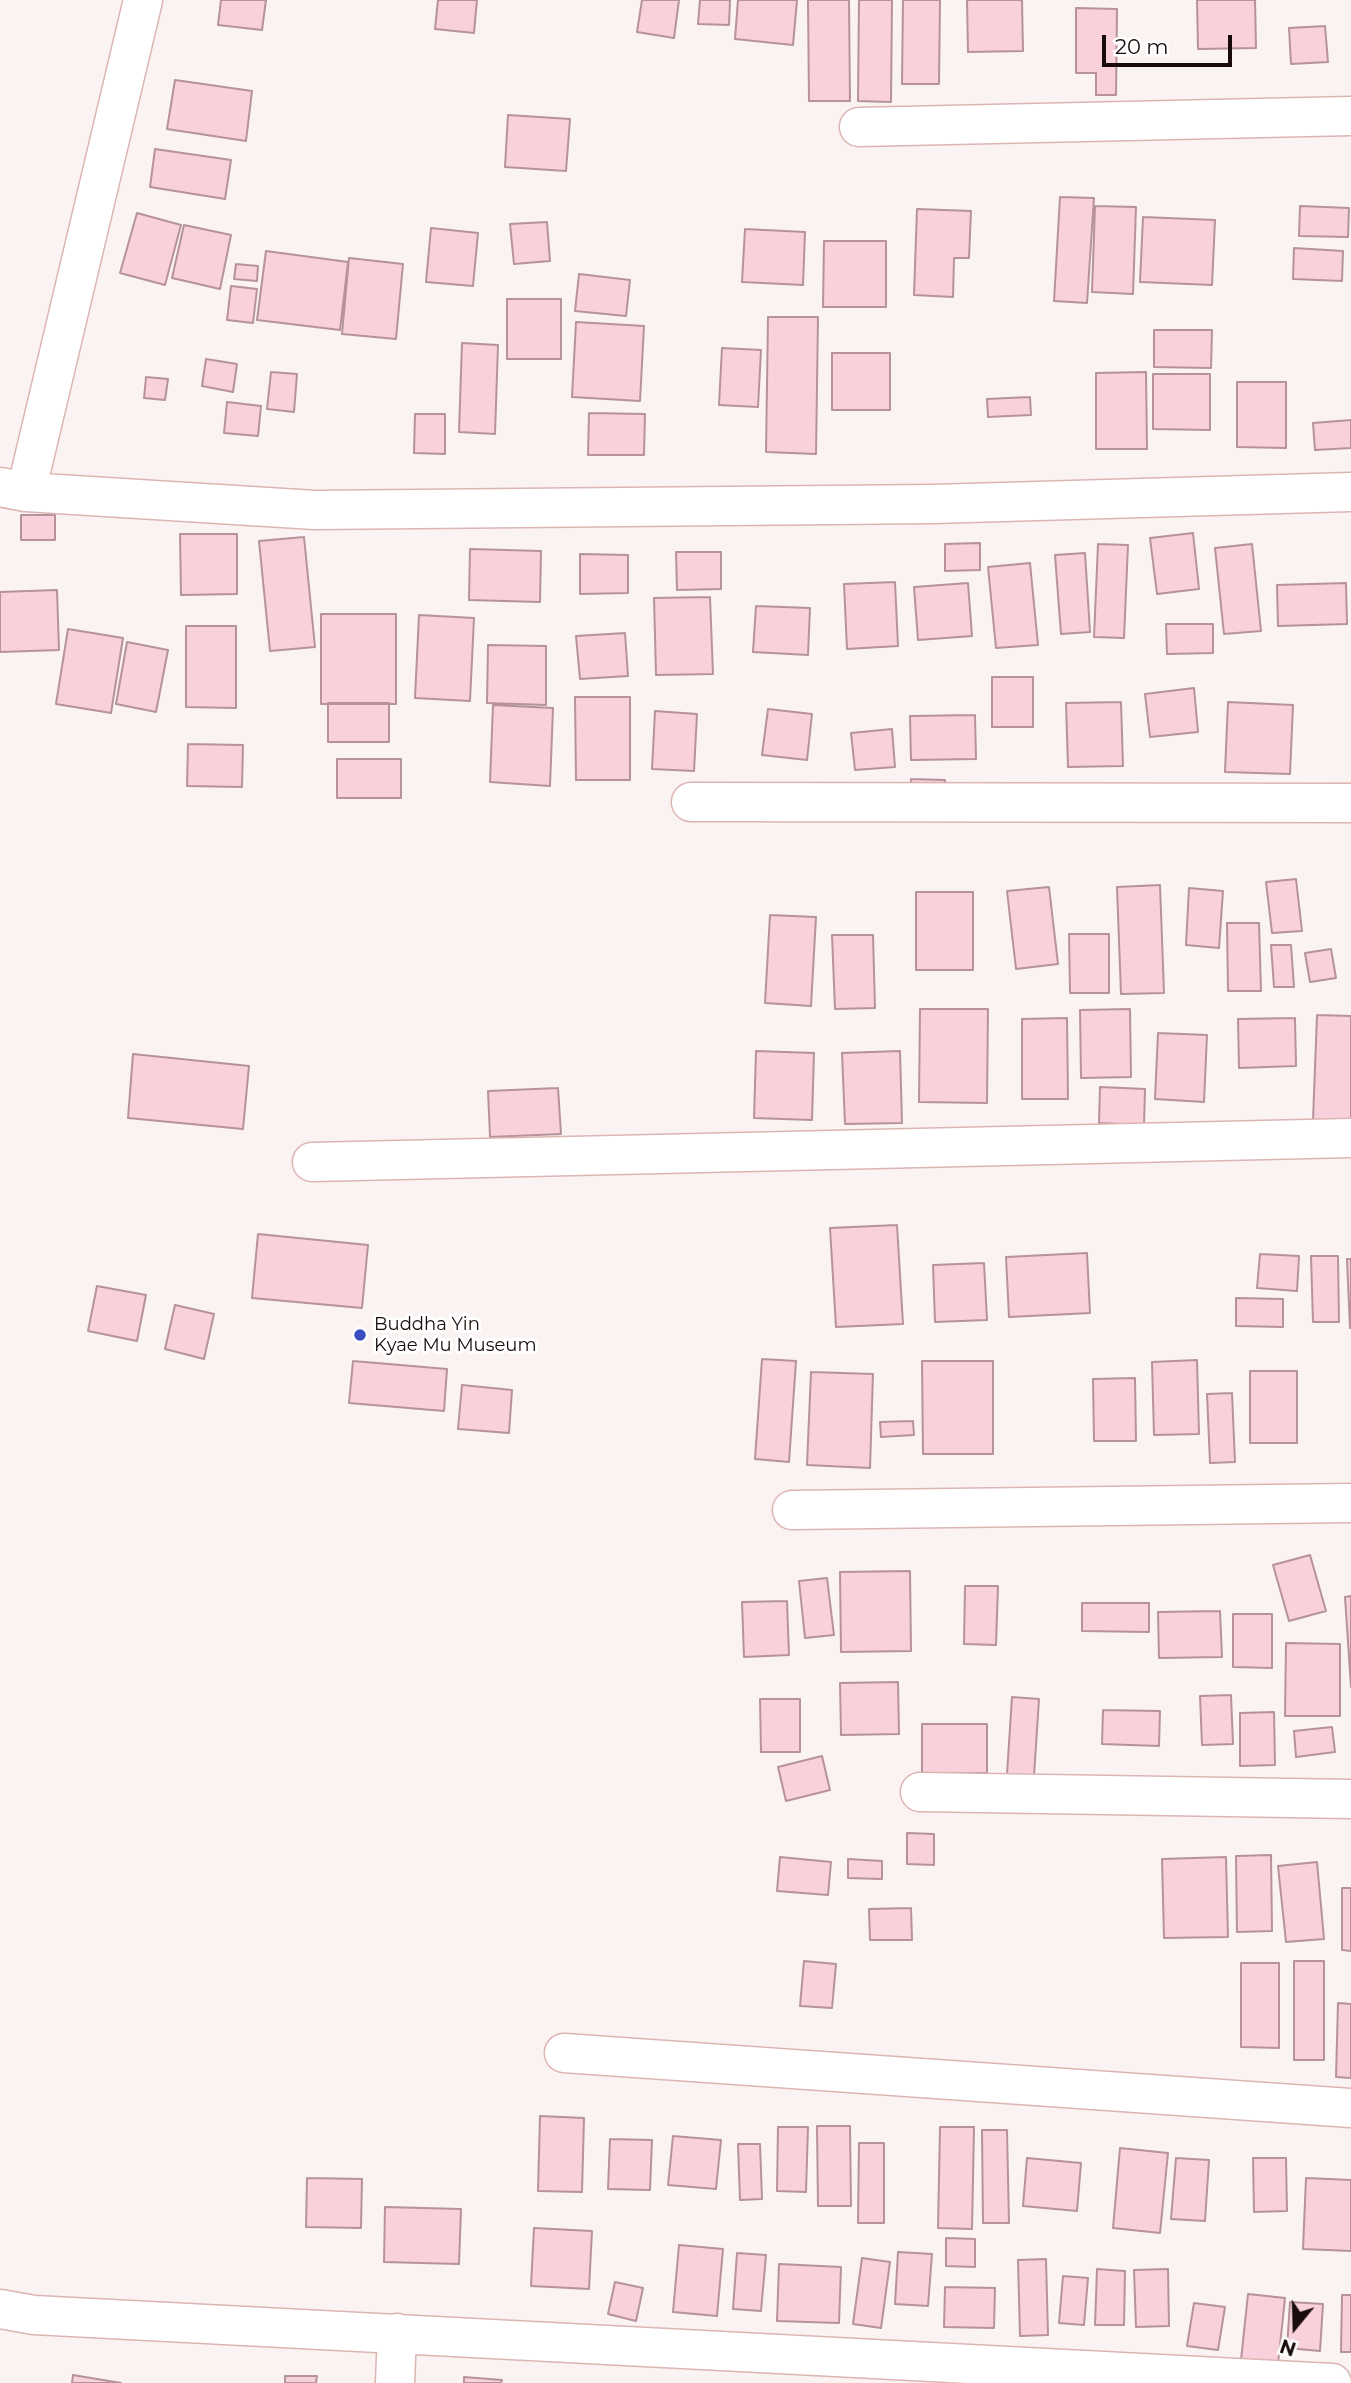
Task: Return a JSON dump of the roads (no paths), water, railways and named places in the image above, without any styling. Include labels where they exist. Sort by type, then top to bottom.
[{"type":"street","points":[[143,0],[13,490],[355,510],[933,504],[1351,492]]},
{"type":"street","points":[[859,127],[1351,116]]},
{"type":"street","points":[[691,802],[1351,803]]},
{"type":"street","points":[[312,1161],[1351,1138]]},
{"type":"street","points":[[792,1510],[1351,1503]]},
{"type":"street","points":[[920,1792],[1351,1799]]},
{"type":"street","points":[[564,2053],[1351,2108]]},
{"type":"street","points":[[0,2309],[34,2315],[1332,2383]]},
{"type":"street","points":[[395,2383],[397,2333]]},
{"type":"place","name":"Buddha Yin Kyae Mu Museum","points":[[360,1335]]}]
